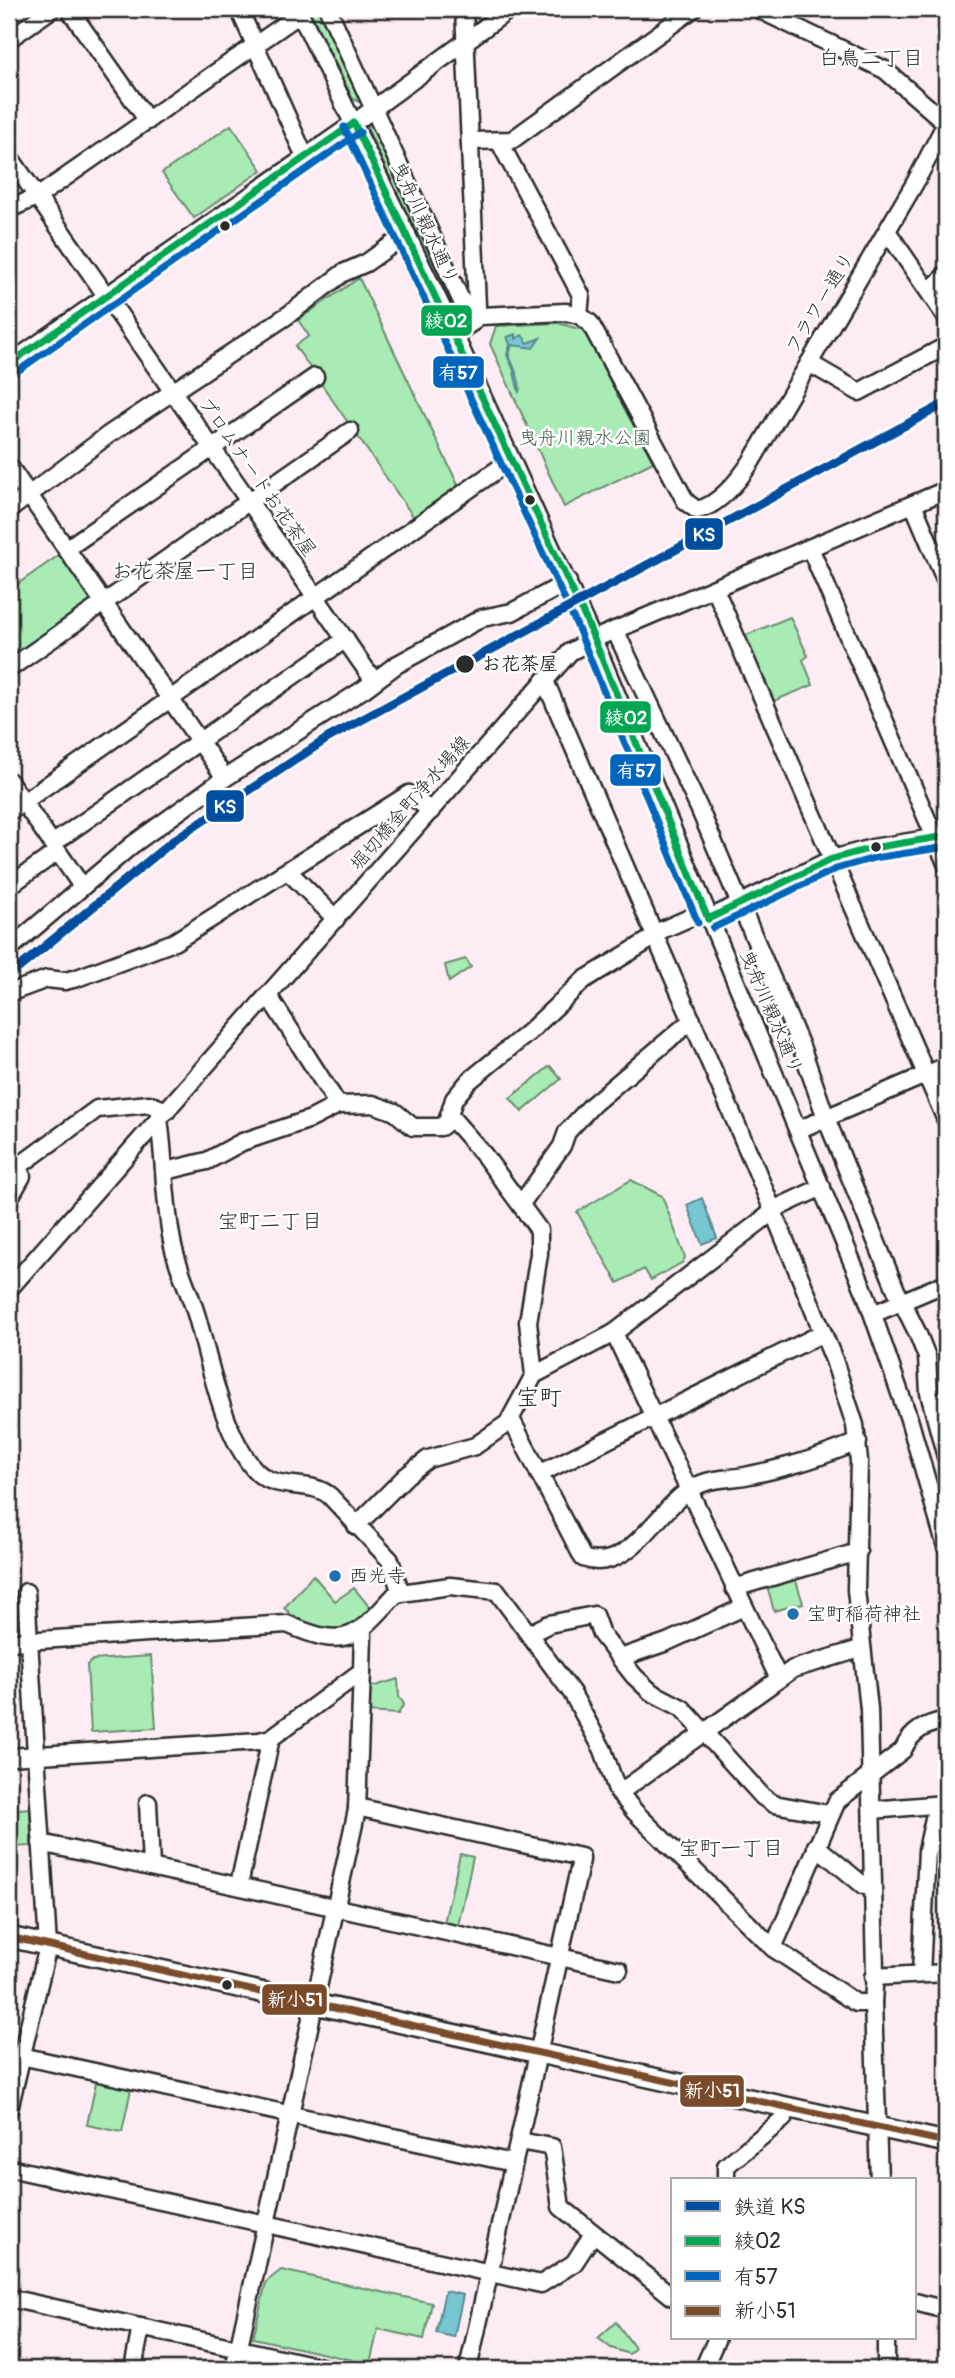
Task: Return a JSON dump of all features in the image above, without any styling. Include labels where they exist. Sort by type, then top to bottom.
[{"type":"main road","points":[[9,1937],[946,2142]]},
{"type":"street","points":[[9,39],[52,9]]},
{"type":"street","points":[[69,9],[148,121]]},
{"type":"street","points":[[239,9],[305,157]]},
{"type":"street","points":[[328,9],[461,301],[477,315],[566,312],[579,315],[581,295],[499,141]]},
{"type":"street","points":[[454,334],[468,327],[477,315],[464,9]]},
{"type":"street","points":[[9,364],[354,123],[510,9]]},
{"type":"street","points":[[470,141],[512,140],[674,14],[693,9]]},
{"type":"street","points":[[758,9],[885,70],[946,123]]},
{"type":"street","points":[[9,209],[37,197],[256,45],[299,11]]},
{"type":"street","name":"曳舟川親水通り","points":[[299,11],[454,334],[594,639],[873,1314],[909,1419],[945,1542]]},
{"type":"street","name":"フラワー通り","points":[[579,315],[590,323],[600,338],[690,507],[701,510],[720,496],[751,462],[887,231],[946,123]]},
{"type":"street","name":"プロムナードお花茶屋","points":[[9,156],[374,681]]},
{"type":"street","points":[[887,231],[946,317]]},
{"type":"street","points":[[9,510],[108,435],[288,315],[343,274],[366,263],[407,234]]},
{"type":"street","points":[[929,291],[946,275]]},
{"type":"street","points":[[809,363],[859,391],[946,346]]},
{"type":"street","points":[[66,549],[315,377]]},
{"type":"street","points":[[9,669],[350,430]]},
{"type":"street","points":[[9,812],[511,460]]},
{"type":"street","points":[[9,466],[225,778]]},
{"type":"street","name":"堀切橋金町浄水場線","points":[[9,1289],[570,652],[594,639],[946,490]]},
{"type":"street","points":[[913,504],[946,582]]},
{"type":"street","points":[[810,548],[941,837],[946,863]]},
{"type":"street","points":[[9,949],[81,885],[225,778],[396,665],[481,618],[512,612],[568,582]]},
{"type":"street","points":[[715,589],[946,1120]]},
{"type":"street","points":[[615,630],[699,808],[802,1049],[826,1118],[927,1357],[929,1394],[946,1457]]},
{"type":"street","points":[[9,886],[55,848],[199,742],[346,639]]},
{"type":"street","points":[[545,681],[692,1020],[823,1333],[844,1388],[859,1447],[856,1590],[860,1649],[869,1709],[873,2003],[879,2178]]},
{"type":"street","points":[[9,782],[81,885]]},
{"type":"street","points":[[9,993],[47,979],[65,981],[77,978],[174,942],[409,794],[431,811]]},
{"type":"street","points":[[166,1171],[207,1161],[242,1142],[311,1119],[338,1105],[360,1103],[385,1108],[419,1129],[441,1127],[449,1115],[454,1099],[469,1080],[529,1032],[584,980],[655,935],[740,905],[832,859],[873,848],[941,837]]},
{"type":"street","points":[[288,871],[336,919]]},
{"type":"street","points":[[268,995],[338,1105]]},
{"type":"street","points":[[521,1204],[562,1146],[566,1132],[592,1105],[692,1020]]},
{"type":"street","points":[[798,1130],[946,1066]]},
{"type":"street","points":[[9,1199],[22,1176],[14,1161],[97,1109],[149,1104],[163,1115],[173,1247],[197,1316],[209,1372],[237,1440],[256,1471],[288,1486],[324,1490],[390,1560],[401,1593]]},
{"type":"street","points":[[449,1115],[539,1230],[539,1254],[527,1322],[534,1375]]},
{"type":"street","points":[[356,1526],[406,1476],[428,1459],[475,1446],[511,1419],[534,1375],[614,1333],[717,1251],[773,1212],[822,1187]]},
{"type":"street","points":[[873,1314],[946,1283]]},
{"type":"street","points":[[614,1333],[779,1679]]},
{"type":"street","points":[[539,1474],[823,1333]]},
{"type":"street","points":[[511,1419],[583,1558],[587,1560],[613,1559],[640,1538],[660,1515],[691,1494],[797,1473],[859,1447]]},
{"type":"street","points":[[734,1588],[858,1552]]},
{"type":"street","points":[[9,1642],[287,1624],[317,1637],[342,1636],[363,1631],[395,1595],[401,1593],[450,1586],[497,1591],[572,1693],[603,1750],[619,1793],[635,1812],[774,1948],[856,2003],[873,2003]]},
{"type":"street","points":[[9,2109],[48,1946],[26,1592]]},
{"type":"street","points":[[620,1658],[667,1642],[744,1607]]},
{"type":"street","points":[[529,1633],[550,1624],[594,1615],[601,1634],[651,1692],[682,1708],[763,1797],[774,1804],[829,1814]]},
{"type":"street","points":[[234,2369],[357,1807],[363,1631]]},
{"type":"street","points":[[619,1793],[793,1669],[860,1649]]},
{"type":"street","points":[[9,1757],[259,1741],[271,1738],[362,1671]]},
{"type":"street","points":[[774,1948],[829,1814],[837,1801],[903,1750],[908,1738],[920,1729],[946,1720]]},
{"type":"street","points":[[239,1885],[271,1738]]},
{"type":"street","points":[[149,1803],[151,1867]]},
{"type":"street","points":[[872,1810],[941,1804],[927,1850],[921,1974]]},
{"type":"street","points":[[357,1807],[580,1857],[468,2369]]},
{"type":"street","points":[[41,1843],[619,1970]]},
{"type":"street","points":[[816,1846],[863,1885],[873,1888]]},
{"type":"street","points":[[873,1977],[946,1973]]},
{"type":"street","points":[[22,2056],[513,2164]]},
{"type":"street","points":[[726,2178],[726,2166],[783,2119],[787,2108]]},
{"type":"street","points":[[519,2141],[552,2147],[561,2207],[671,2295]]},
{"type":"street","points":[[9,2168],[541,2284],[574,2263],[593,2234]]},
{"type":"street","points":[[9,2298],[330,2369]]},
{"type":"street","points":[[916,2302],[946,2310]]},
{"type":"street","points":[[132,2369],[141,2327]]},
{"type":"street","points":[[703,2369],[716,2340]]},
{"type":"street","points":[[886,2340],[886,2369]]},
{"type":"green space","points":[[309,9],[319,9],[361,98],[359,102],[353,99]]},
{"type":"green space","points":[[368,123],[373,123],[466,313],[462,316],[455,314],[445,296],[368,130]]},
{"type":"green space","points":[[231,125],[262,170],[194,218],[162,173]]},
{"type":"green space","points":[[359,278],[460,489],[415,519],[295,346],[309,336],[298,320]]},
{"type":"green space","name":"曳舟川親水公園","points":[[558,323],[583,330],[653,462],[564,507],[490,344],[496,326]]},
{"type":"green space","points":[[62,553],[92,598],[90,605],[9,660],[9,590]]},
{"type":"green space","points":[[790,617],[808,656],[803,660],[813,685],[771,702],[744,636]]},
{"type":"green space","points":[[466,959],[471,967],[449,982],[445,965]]},
{"type":"green space","points":[[550,1066],[561,1079],[522,1112],[510,1098]]},
{"type":"green space","points":[[631,1180],[662,1196],[685,1257],[683,1262],[651,1280],[644,1269],[618,1283],[577,1212]]},
{"type":"green space","points":[[313,1575],[335,1601],[354,1588],[372,1610],[357,1627],[348,1631],[318,1629],[299,1620],[284,1608]]},
{"type":"green space","points":[[794,1575],[803,1603],[774,1611],[766,1583]]},
{"type":"green space","points":[[151,1656],[156,1728],[91,1732],[87,1665],[93,1660]]},
{"type":"green space","points":[[398,1679],[399,1697],[404,1704],[398,1714],[367,1712],[368,1688]]},
{"type":"green space","points":[[30,1808],[31,1846],[9,1847],[9,1810]]},
{"type":"green space","points":[[460,1854],[473,1857],[458,1926],[444,1923]]},
{"type":"green space","points":[[97,2078],[132,2084],[122,2132],[87,2125]]},
{"type":"green space","points":[[281,2270],[432,2303],[424,2339],[378,2329],[370,2364],[253,2338],[266,2282]]},
{"type":"green space","points":[[616,2322],[635,2348],[629,2354],[611,2348],[598,2338]]},
{"type":"water","points":[[516,334],[516,339],[522,335],[528,343],[540,338],[533,348],[512,345],[509,355],[518,379],[519,393],[507,355],[510,344],[507,337]]},
{"type":"water","points":[[702,1198],[717,1238],[702,1244],[687,1205]]},
{"type":"water","points":[[445,2291],[463,2295],[454,2337],[436,2333]]},
{"type":"rail line","name":"KS","points":[[9,976],[174,840],[328,738],[946,403]]},
{"type":"transit line","name":"綾02","points":[[354,123],[587,622],[708,919]]},
{"type":"transit line","name":"綾02","points":[[9,364],[354,123]]},
{"type":"transit line","name":"有57","points":[[344,127],[577,626],[698,923]]},
{"type":"transit line","name":"有57","points":[[15,373],[360,132]]},
{"type":"transit line","name":"綾02","points":[[708,919],[832,859],[872,848],[946,836]]},
{"type":"transit line","name":"有57","points":[[713,928],[836,869],[874,858],[946,847]]},
{"type":"transit line","name":"新小51","points":[[9,1937],[946,2142]]},
{"type":"place","name":"お花茶屋","points":[[465,664]]},
{"type":"place","name":"西光寺","points":[[335,1576]]},
{"type":"place","name":"宝町稲荷神社","points":[[793,1614]]},
{"type":"district","name":"白鳥二丁目","points":[[871,58]]},
{"type":"district","name":"お花茶屋一丁目","points":[[185,571]]},
{"type":"district","name":"宝町二丁目","points":[[270,1221]]},
{"type":"district","name":"宝町","points":[[539,1397]]},
{"type":"district","name":"宝町一丁目","points":[[731,1848]]}]
